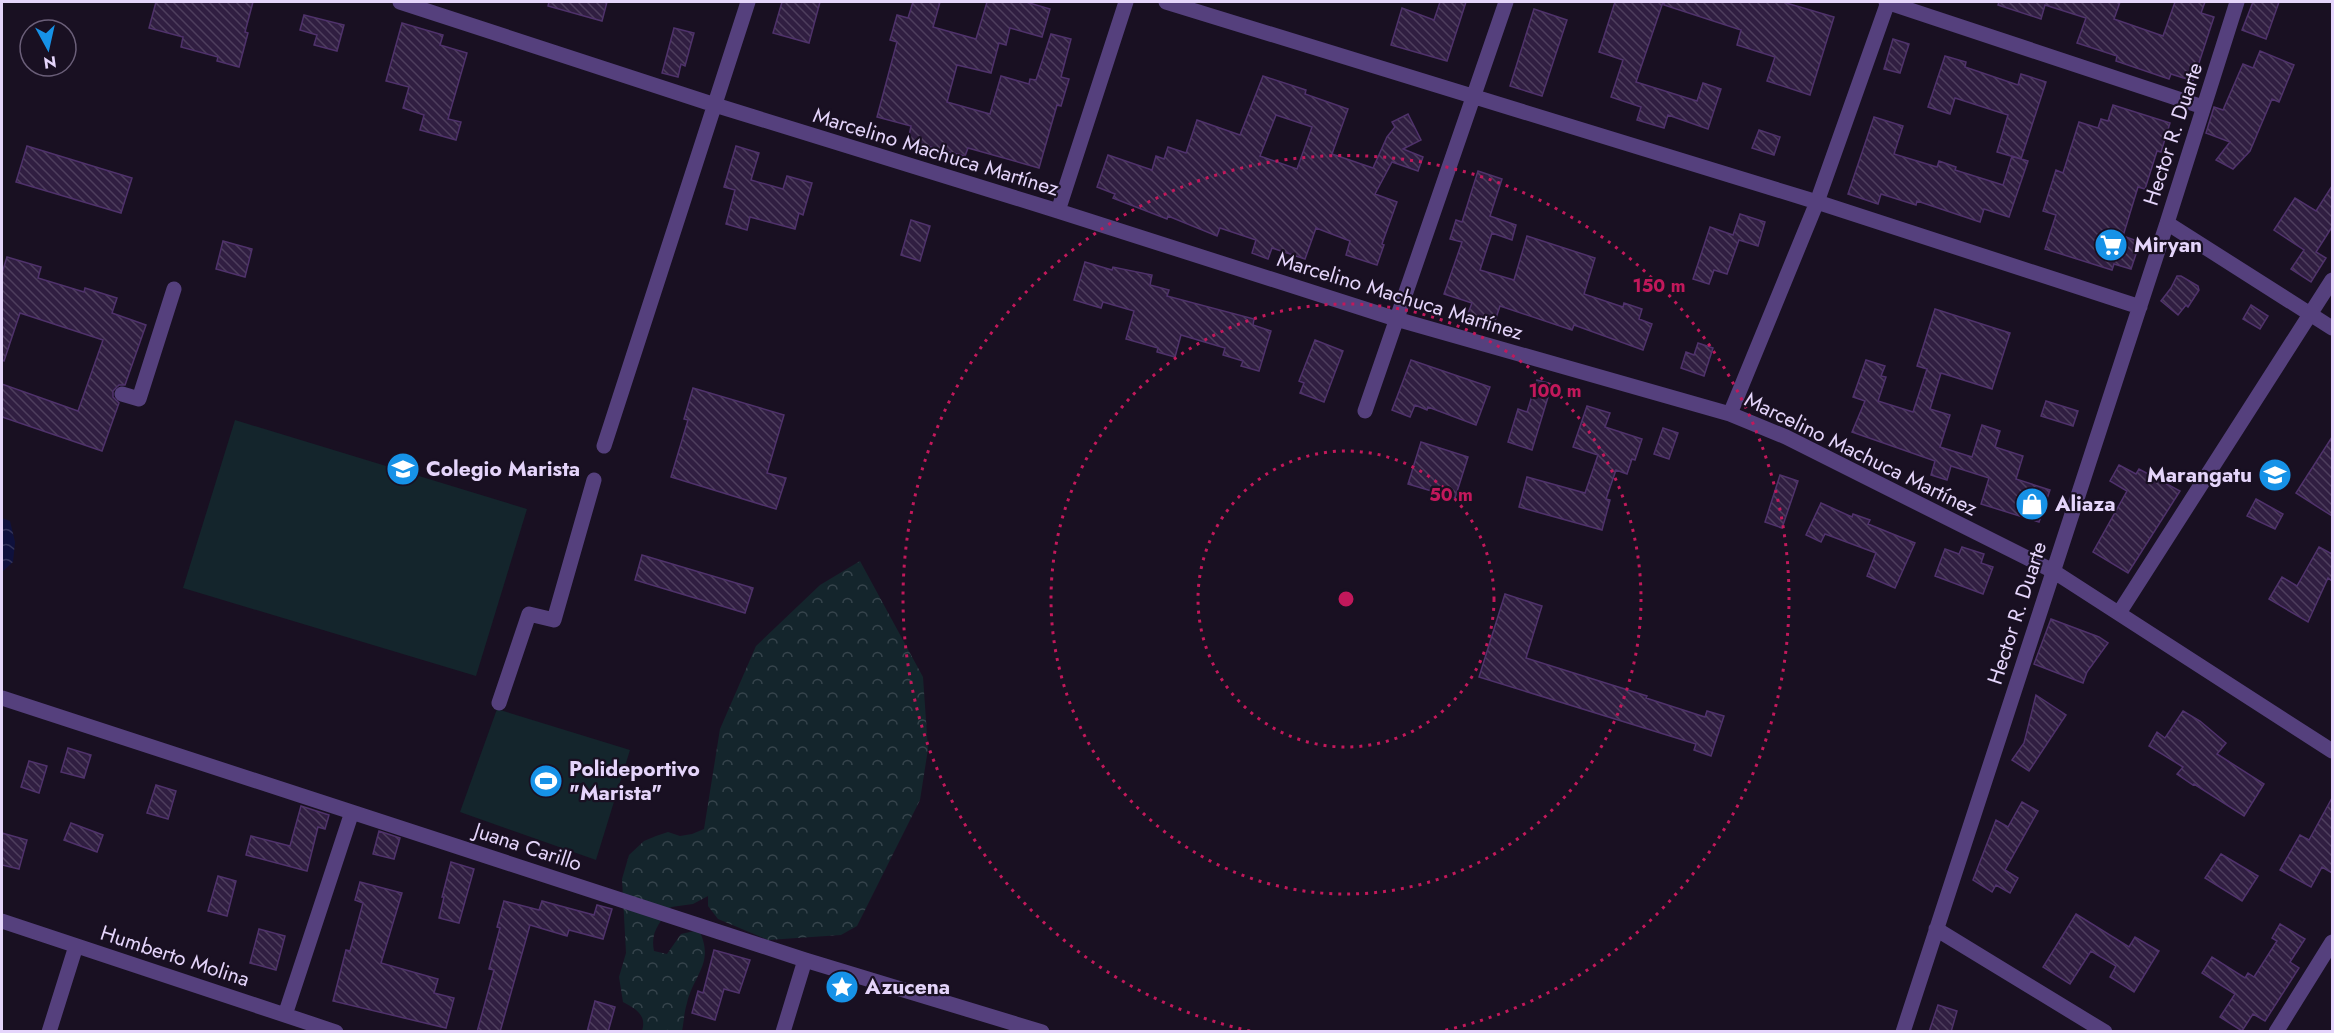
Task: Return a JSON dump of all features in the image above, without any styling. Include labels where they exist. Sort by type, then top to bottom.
[{"type":"street","name":"Marcelino Machuca Martínez","points":[[400,2],[716,105],[1396,319],[1730,414],[1786,437],[2053,571],[2332,752]]},
{"type":"street","points":[[604,446],[748,2]]},
{"type":"street","points":[[1058,211],[1126,2]]},
{"type":"street","points":[[1166,2],[1817,202],[2139,306]]},
{"type":"street","points":[[1365,411],[1506,2]]},
{"type":"street","points":[[1730,414],[1817,202],[1887,2],[2204,107]]},
{"type":"street","name":"Hector R. Duarte","points":[[1903,1032],[2237,2]]},
{"type":"street","points":[[2167,223],[2332,328]]},
{"type":"street","points":[[2119,613],[2332,280]]},
{"type":"street","points":[[122,394],[139,399],[174,289]]},
{"type":"street","points":[[499,703],[529,614],[555,620],[594,480]]},
{"type":"street","name":"Juana Carillo","points":[[2,698],[805,960],[1042,1032]]},
{"type":"street","points":[[285,1015],[352,812]]},
{"type":"street","name":"Humberto Molina","points":[[2,921],[336,1032]]},
{"type":"street","points":[[1936,929],[2104,1032]]},
{"type":"street","points":[[2276,1032],[2332,942]]},
{"type":"street","points":[[49,1032],[76,946]]},
{"type":"street","points":[[783,1032],[805,960]]},
{"type":"green space","points":[[235,420],[527,509],[476,676],[183,588]]},
{"type":"green space","points":[[860,561],[923,677],[928,749],[920,800],[857,926],[841,935],[768,940],[718,919],[708,906],[708,896],[693,904],[671,907],[653,938],[654,951],[667,954],[681,934],[699,930],[705,951],[704,960],[690,993],[682,1031],[642,1031],[642,1017],[623,1002],[619,977],[626,953],[622,879],[629,855],[644,841],[656,836],[668,832],[680,836],[704,829],[720,729],[756,646],[820,585]]},
{"type":"green space","name":"Polideportivo \"Marista\"","points":[[497,709],[630,750],[596,860],[460,812]]},
{"type":"water","points":[[2,518],[10,521],[15,542],[13,562],[2,572]]},
{"type":"building","points":[[156,2],[253,2],[239,67],[217,61],[218,57],[181,47],[183,37],[149,28]]},
{"type":"building","points":[[549,2],[607,2],[602,21],[548,6]]},
{"type":"building","points":[[782,2],[820,2],[809,43],[773,33]]},
{"type":"building","points":[[913,2],[940,2],[933,27],[976,39],[987,2],[1026,2],[1050,9],[1042,37],[1010,28],[1006,45],[999,43],[991,73],[957,65],[947,102],[990,114],[1001,76],[1029,84],[1030,79],[1036,80],[1051,34],[1071,39],[1061,77],[1069,79],[1061,106],[1057,105],[1039,168],[968,148],[965,156],[930,147],[928,152],[907,146],[911,126],[877,117],[897,42],[890,40],[897,15],[908,18]]},
{"type":"building","points":[[1440,2],[1466,2],[1447,61],[1391,45],[1402,8],[1434,20]]},
{"type":"building","points":[[1615,2],[1663,2],[1636,82],[1697,101],[1703,83],[1721,89],[1708,129],[1668,115],[1664,128],[1637,120],[1641,107],[1611,97],[1623,60],[1599,52]]},
{"type":"building","points":[[1664,2],[1783,2],[1834,17],[1810,95],[1767,81],[1775,57],[1737,45],[1741,30],[1664,5]]},
{"type":"building","points":[[1999,2],[2120,2],[2114,19],[2163,36],[2175,2],[2205,2],[2201,13],[2214,17],[2193,81],[2171,74],[2169,79],[2116,61],[2117,56],[2077,43],[2086,18],[2045,5],[2041,19],[1998,5]]},
{"type":"building","points":[[2253,2],[2279,2],[2266,39],[2242,30]]},
{"type":"building","points":[[1534,9],[1567,20],[1542,96],[1510,86]]},
{"type":"building","points":[[304,15],[344,25],[337,51],[314,45],[317,35],[300,30]]},
{"type":"building","points":[[402,23],[443,35],[440,45],[467,53],[448,119],[461,122],[456,140],[420,130],[424,115],[403,108],[409,87],[386,81]]},
{"type":"building","points":[[674,28],[694,33],[685,66],[681,64],[678,77],[662,73]]},
{"type":"building","points":[[1893,39],[1909,44],[1900,73],[1884,69]]},
{"type":"building","points":[[2260,51],[2294,65],[2279,102],[2272,99],[2250,151],[2233,169],[2216,160],[2230,142],[2206,133],[2214,107],[2223,110],[2243,64],[2253,68]]},
{"type":"building","points":[[1945,56],[1966,62],[1965,67],[2018,85],[2021,74],[2046,82],[2021,159],[1997,152],[2008,115],[1955,98],[1950,114],[1928,107]]},
{"type":"building","points":[[1263,76],[1306,90],[1305,94],[1348,109],[1332,154],[1373,168],[1387,137],[1395,127],[1392,122],[1408,114],[1421,140],[1403,149],[1423,157],[1418,171],[1392,162],[1375,194],[1397,202],[1377,265],[1346,255],[1350,241],[1316,228],[1305,259],[1272,248],[1268,259],[1252,253],[1256,240],[1220,228],[1217,236],[1168,216],[1167,219],[1113,198],[1115,194],[1097,187],[1108,155],[1152,170],[1156,156],[1164,159],[1168,147],[1186,153],[1197,120],[1240,135]],"holes":[[[1276,115],[1312,127],[1297,169],[1260,156]]]},
{"type":"building","points":[[2113,105],[2170,123],[2161,152],[2157,151],[2145,189],[2138,187],[2123,236],[2140,242],[2131,269],[2114,264],[2112,270],[2045,249],[2056,215],[2043,211],[2056,170],[2063,173],[2079,122],[2098,128],[2101,119],[2108,121]]},
{"type":"building","points":[[1874,117],[1903,126],[1894,154],[1937,167],[1939,161],[1956,167],[1955,170],[2003,185],[2012,156],[2028,161],[2009,217],[1984,209],[1980,222],[1917,201],[1916,205],[1881,194],[1878,204],[1848,194]]},
{"type":"building","points":[[1759,130],[1780,137],[1774,155],[1752,148]]},
{"type":"building","points":[[27,146],[132,178],[121,213],[16,182]]},
{"type":"building","points":[[736,146],[759,153],[751,180],[783,189],[787,176],[812,183],[803,215],[799,213],[795,229],[750,217],[747,230],[726,224],[735,190],[724,187]]},
{"type":"building","points":[[1478,171],[1502,179],[1490,216],[1516,225],[1512,240],[1492,233],[1480,270],[1514,280],[1527,236],[1595,258],[1584,294],[1623,307],[1624,303],[1642,309],[1639,319],[1652,324],[1643,350],[1574,325],[1572,330],[1500,306],[1492,330],[1465,321],[1472,303],[1444,294],[1462,242],[1450,239],[1456,220],[1462,222]]},
{"type":"building","points":[[2332,186],[2332,227],[2316,252],[2326,258],[2311,282],[2291,269],[2304,250],[2274,230],[2295,198],[2316,211]]},
{"type":"building","points":[[1740,214],[1765,222],[1758,246],[1739,240],[1727,274],[1714,270],[1709,284],[1693,279],[1710,227],[1733,235]]},
{"type":"building","points":[[911,220],[930,226],[920,261],[901,255]]},
{"type":"building","points":[[223,241],[252,249],[245,277],[216,269]]},
{"type":"building","points":[[7,257],[41,267],[38,278],[84,292],[85,288],[117,298],[112,313],[146,325],[125,385],[119,385],[113,391],[113,397],[119,403],[102,451],[2,417],[2,384],[78,411],[103,340],[20,313],[4,361],[2,360],[2,273]]},
{"type":"building","points":[[1085,262],[1112,270],[1113,267],[1152,275],[1150,285],[1169,290],[1167,296],[1254,319],[1253,325],[1271,331],[1259,371],[1241,366],[1243,361],[1223,355],[1225,348],[1181,335],[1175,357],[1157,352],[1158,348],[1126,339],[1134,311],[1103,302],[1101,308],[1074,300]]},
{"type":"building","points":[[2177,276],[2198,286],[2199,290],[2188,307],[2186,305],[2178,315],[2161,301]]},
{"type":"building","points":[[2251,305],[2268,316],[2260,329],[2243,319]]},
{"type":"building","points":[[1935,309],[2010,333],[1992,389],[1941,373],[1930,409],[1950,415],[1940,447],[1972,457],[1982,425],[2000,431],[1995,447],[2023,456],[2016,479],[2050,490],[2039,522],[1981,504],[1989,478],[1951,466],[1947,480],[1931,475],[1935,461],[1852,432],[1865,401],[1853,397],[1866,360],[1885,366],[1881,376],[1886,377],[1878,401],[1913,412],[1927,369],[1917,366]]},
{"type":"building","points":[[1315,340],[1343,351],[1324,402],[1300,393],[1304,383],[1299,381]]},
{"type":"building","points":[[1698,343],[1713,348],[1704,376],[1681,368],[1686,352],[1694,355]]},
{"type":"building","points":[[1411,360],[1490,387],[1476,425],[1428,407],[1427,410],[1415,405],[1410,417],[1392,410]]},
{"type":"building","points":[[1537,380],[1552,384],[1532,450],[1508,442],[1518,409],[1527,412]]},
{"type":"building","points":[[693,388],[784,415],[767,473],[786,478],[776,509],[671,477],[688,420],[684,419]]},
{"type":"building","points":[[2046,401],[2078,411],[2073,426],[2041,416]]},
{"type":"building","points":[[1587,406],[1610,413],[1605,427],[1642,439],[1635,460],[1632,459],[1627,474],[1616,470],[1606,499],[1610,500],[1602,530],[1519,507],[1527,477],[1585,493],[1598,455],[1573,447]]},
{"type":"building","points":[[1663,428],[1678,433],[1669,459],[1654,454]]},
{"type":"building","points":[[2332,437],[2332,516],[2296,493]]},
{"type":"building","points":[[1421,442],[1468,457],[1455,498],[1408,484]]},
{"type":"building","points":[[2119,465],[2136,474],[2139,469],[2180,491],[2128,573],[2093,552],[2127,491],[2110,481]]},
{"type":"building","points":[[1780,475],[1798,481],[1782,528],[1765,522]]},
{"type":"building","points":[[2256,499],[2283,514],[2275,529],[2247,516]]},
{"type":"building","points":[[1821,503],[1852,517],[1853,514],[1870,520],[1868,524],[1915,543],[1895,588],[1867,576],[1876,553],[1825,534],[1821,542],[1806,535]]},
{"type":"building","points":[[1962,547],[1984,554],[1981,563],[1993,567],[1983,594],[1935,576],[1945,549],[1959,554]]},
{"type":"building","points":[[2319,547],[2332,554],[2332,581],[2328,578],[2308,622],[2269,599],[2282,577],[2297,586]]},
{"type":"building","points":[[642,555],[753,588],[745,613],[635,580]]},
{"type":"building","points":[[1505,594],[1542,606],[1526,658],[1705,717],[1707,711],[1724,716],[1711,756],[1694,750],[1696,744],[1479,677]]},
{"type":"building","points":[[2051,619],[2099,637],[2108,643],[2087,672],[2083,683],[2034,664]]},
{"type":"building","points":[[2036,695],[2066,715],[2029,771],[2012,760],[2024,743]]},
{"type":"building","points":[[2183,711],[2200,721],[2226,743],[2217,754],[2264,784],[2244,816],[2177,774],[2183,767],[2149,746],[2157,732],[2165,738]]},
{"type":"building","points":[[68,748],[91,755],[84,778],[61,772]]},
{"type":"building","points":[[29,761],[47,766],[39,793],[21,787]]},
{"type":"building","points":[[156,785],[176,791],[168,819],[147,813]]},
{"type":"building","points":[[2332,798],[2332,873],[2322,867],[2311,887],[2280,870],[2300,835],[2309,840]]},
{"type":"building","points":[[2022,802],[2038,811],[2005,870],[2018,878],[2010,893],[1996,885],[1992,892],[1973,880],[1996,820],[2008,827]]},
{"type":"building","points":[[301,806],[329,815],[325,829],[318,827],[307,871],[246,855],[251,836],[290,846]]},
{"type":"building","points":[[71,823],[103,835],[97,852],[64,840]]},
{"type":"building","points":[[379,831],[400,838],[394,859],[373,854]]},
{"type":"building","points":[[2,833],[27,840],[19,869],[2,865]]},
{"type":"building","points":[[2221,854],[2258,876],[2242,901],[2205,878]]},
{"type":"building","points":[[451,862],[474,869],[459,923],[439,918]]},
{"type":"building","points":[[218,876],[236,881],[227,916],[208,911]]},
{"type":"building","points":[[360,882],[402,893],[381,963],[438,979],[434,993],[454,998],[446,1028],[333,1001],[346,950],[350,951],[363,903],[355,900]]},
{"type":"building","points":[[504,901],[539,910],[542,901],[594,915],[597,905],[612,909],[603,939],[569,930],[567,936],[530,925],[500,1032],[477,1032],[494,970],[489,969],[500,928],[497,927]]},
{"type":"building","points":[[2076,914],[2129,947],[2135,937],[2159,951],[2134,992],[2110,977],[2116,966],[2091,951],[2070,984],[2043,967]]},
{"type":"building","points":[[2280,924],[2305,939],[2290,962],[2299,968],[2265,1021],[2253,1014],[2242,1031],[2220,1017],[2235,994],[2202,973],[2212,957],[2245,978],[2248,973],[2254,977],[2277,941],[2272,938]]},
{"type":"building","points":[[259,929],[285,936],[276,970],[250,963]]},
{"type":"building","points":[[714,950],[750,960],[739,993],[724,989],[715,1020],[692,1013],[698,991],[703,993]]},
{"type":"building","points":[[595,1001],[615,1007],[608,1032],[587,1032]]},
{"type":"building","points":[[1938,1005],[1957,1011],[1951,1032],[1929,1032]]},
{"type":"place","name":"Miryan","points":[[2111,245]]},
{"type":"place","name":"Colegio Marista","points":[[403,469]]},
{"type":"place","name":"Marangatu","points":[[2275,475]]},
{"type":"place","name":"Aliaza","points":[[2032,504]]},
{"type":"place","name":"Polideportivo \"Marista\"","points":[[546,781]]},
{"type":"place","name":"Azucena","points":[[842,987]]}]
